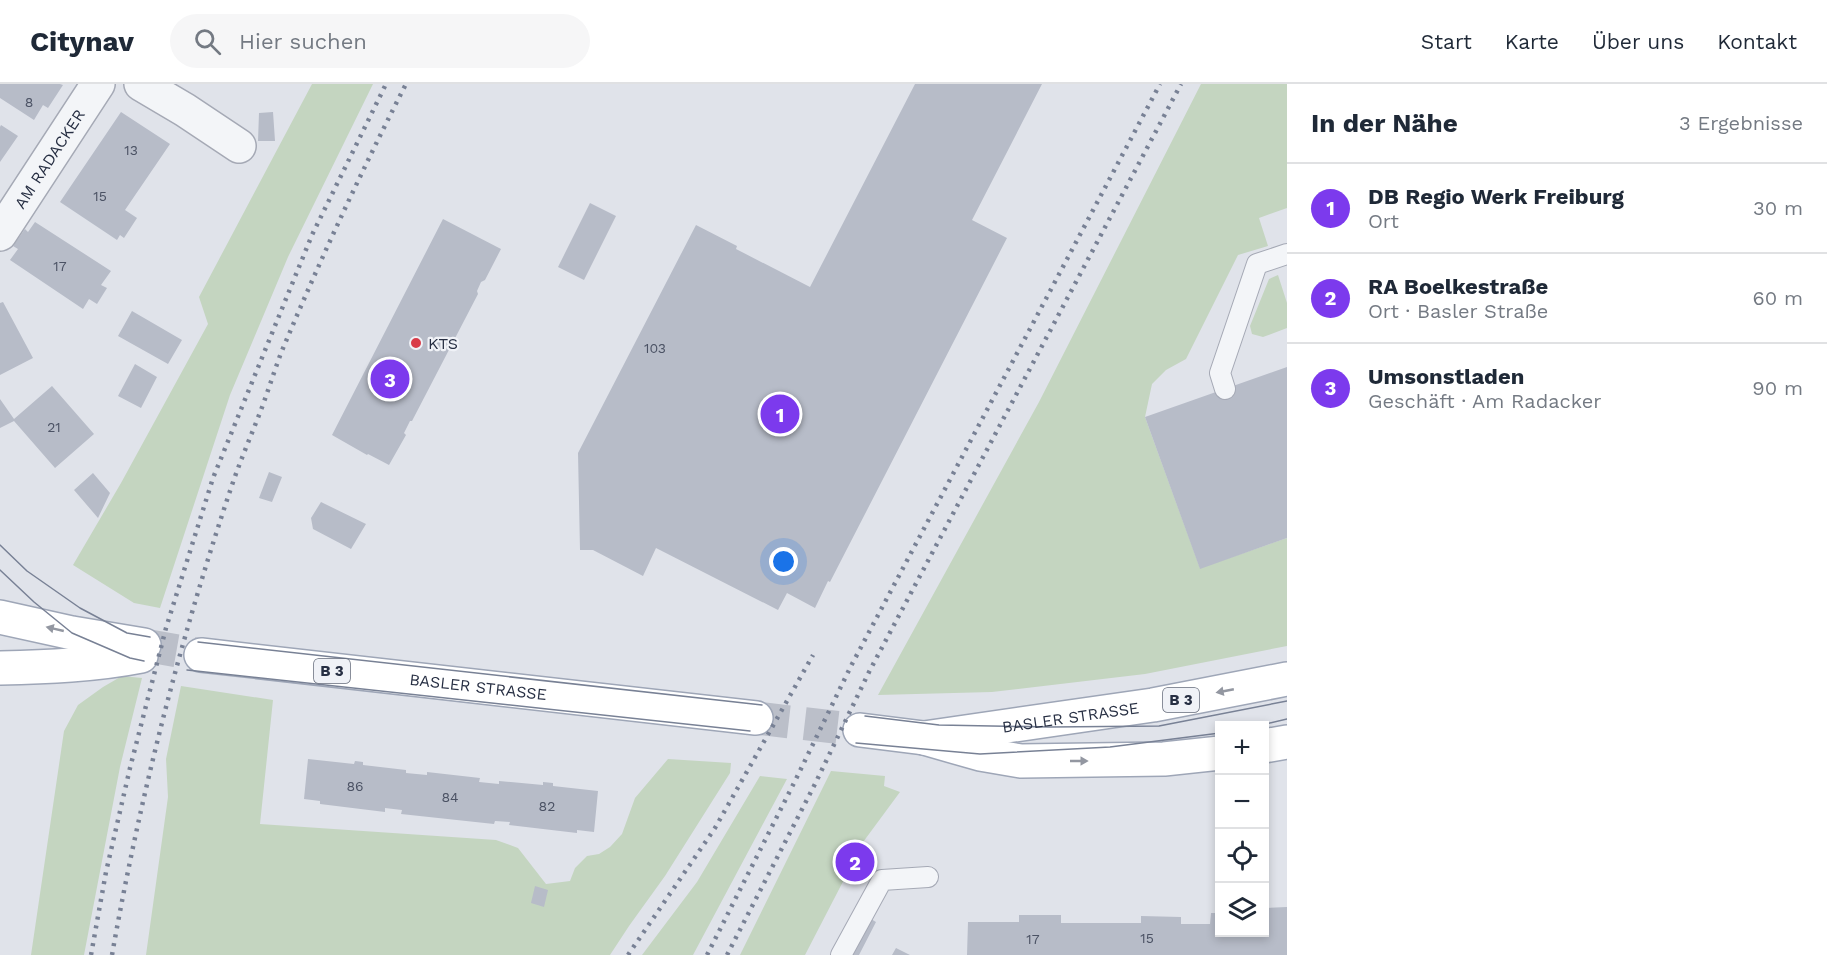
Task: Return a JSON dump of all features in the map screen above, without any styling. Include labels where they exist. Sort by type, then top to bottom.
[{"type":"main road","points":[[0,617],[142,651],[99,662],[0,668]]},
{"type":"main road","name":"BASLER STRASSE","points":[[201,655],[756,718]]},
{"type":"main road","name":"BASLER STRASSE","points":[[924,738],[1153,705],[1287,679]]},
{"type":"main road","name":"BASLER STRASSE","points":[[860,730],[924,738],[980,754],[1021,761],[1164,759],[1215,754]]},
{"type":"main road","points":[[1269,745],[1287,742]]},
{"type":"street","name":"AM RADACKER","points":[[0,234],[98,84]]},
{"type":"street","points":[[141,84],[238,146]]},
{"type":"lane","points":[[1225,389],[1220,373],[1257,264],[1287,254]]},
{"type":"lane","points":[[841,955],[882,880],[928,877]]},
{"type":"green space","points":[[312,84],[373,84],[288,257],[230,395],[160,608],[134,603],[73,565],[121,483],[208,324],[199,297]]},
{"type":"green space","points":[[1201,84],[1287,84],[1287,208],[1259,218],[1268,246],[1238,255],[1186,359],[1166,370],[1152,384],[1145,417],[1200,568],[1287,538],[1287,646],[1145,674],[992,692],[878,695],[1039,402]]},
{"type":"green space","points":[[1278,275],[1287,303],[1287,328],[1263,337],[1252,334],[1250,326],[1269,279]]},
{"type":"green space","points":[[122,676],[142,678],[120,767],[84,955],[31,955],[64,731],[78,705]]},
{"type":"green space","points":[[181,686],[273,700],[260,824],[496,840],[518,848],[546,884],[570,881],[575,868],[587,856],[599,854],[610,847],[622,834],[635,798],[668,759],[731,763],[730,773],[665,876],[610,955],[146,955],[168,797],[166,759]]},
{"type":"green space","points":[[831,771],[885,776],[884,786],[900,792],[855,853],[847,869],[849,870],[805,955],[740,955]]},
{"type":"green space","points":[[760,776],[787,779],[693,955],[642,955],[697,882]]},
{"type":"building","points":[[0,84],[63,85],[48,108],[43,105],[34,120],[0,98]]},
{"type":"building","points":[[915,84],[1042,84],[972,220],[1007,238],[815,608],[787,593],[778,610],[656,548],[643,576],[593,550],[580,550],[578,453],[696,225],[737,246],[736,249],[810,287]]},
{"type":"building","points":[[121,112],[170,144],[125,210],[137,218],[124,238],[120,235],[117,240],[60,202]]},
{"type":"building","points":[[273,112],[275,141],[258,141],[259,113]]},
{"type":"building","points":[[1,125],[18,136],[0,162],[0,127]]},
{"type":"building","points":[[590,203],[616,216],[584,280],[558,267]]},
{"type":"building","points":[[443,219],[501,249],[485,280],[481,282],[478,294],[389,465],[332,435]]},
{"type":"building","points":[[35,222],[111,271],[101,285],[107,288],[97,304],[89,299],[83,309],[10,260],[18,249],[13,246],[25,229],[28,232]]},
{"type":"building","points":[[3,302],[33,358],[0,375],[0,303]]},
{"type":"building","points":[[132,311],[182,340],[168,364],[118,336]]},
{"type":"building","points":[[135,364],[157,377],[141,408],[118,396]]},
{"type":"building","points":[[1287,367],[1287,538],[1200,569],[1145,417]]},
{"type":"building","points":[[52,386],[94,434],[55,468],[14,421],[0,428],[0,399],[14,419]]},
{"type":"building","points":[[269,472],[282,477],[272,502],[259,498]]},
{"type":"building","points":[[93,473],[110,493],[98,518],[74,490]]},
{"type":"building","points":[[321,502],[366,524],[351,549],[313,529],[311,518]]},
{"type":"building","points":[[308,759],[354,764],[355,761],[363,762],[363,765],[406,770],[406,773],[427,775],[427,772],[480,778],[479,782],[499,784],[499,781],[543,785],[543,782],[553,783],[553,786],[598,791],[594,832],[577,830],[577,833],[509,825],[510,822],[495,821],[494,824],[401,814],[402,810],[385,808],[385,812],[320,804],[320,801],[304,799]]},
{"type":"building","points":[[855,854],[861,857],[854,870],[849,868]]},
{"type":"building","points":[[535,886],[548,890],[544,907],[531,903]]},
{"type":"building","points":[[1287,907],[1287,955],[967,955],[968,922],[1019,922],[1019,915],[1061,915],[1061,923],[1141,923],[1141,916],[1181,917],[1181,924],[1210,924],[1211,913],[1215,913],[1215,937],[1269,937],[1269,908]]},
{"type":"building","points":[[866,916],[876,922],[859,955],[846,955]]},
{"type":"building","points":[[896,948],[910,955],[892,955]]},
{"type":"tunnel","points":[[144,645],[201,655]]},
{"type":"tunnel","points":[[756,718],[860,730]]},
{"type":"tram line","points":[[0,545],[27,571],[80,608],[127,633],[150,637]]},
{"type":"tram line","points":[[0,570],[72,633],[130,658],[144,661]]},
{"type":"tram line","points":[[198,642],[762,705]]},
{"type":"tram line","points":[[187,670],[750,731]]},
{"type":"tram line","points":[[865,716],[939,725],[1159,726],[1287,701]]},
{"type":"tram line","points":[[1269,723],[1287,719]]},
{"type":"tram line","points":[[856,743],[980,754],[1110,747],[1215,734]]},
{"type":"railway","points":[[91,955],[106,872],[130,768],[166,628],[213,478],[312,235],[386,84]]},
{"type":"railway","points":[[112,955],[135,837],[163,719],[212,545],[231,488],[295,319],[341,217],[406,84]]},
{"type":"railway","points":[[707,955],[851,666],[1160,84]]},
{"type":"railway","points":[[727,955],[816,782],[869,672],[1181,84]]},
{"type":"railway","points":[[628,955],[715,828],[813,655]]},
{"type":"place","name":"KTS","points":[[416,343]]},
{"type":"place","name":"Umsonstladen","points":[[390,379]]},
{"type":"place","name":"DB Regio Werk Freiburg","points":[[780,414]]},
{"type":"place","name":"RA Boelkestraße","points":[[855,862]]}]
